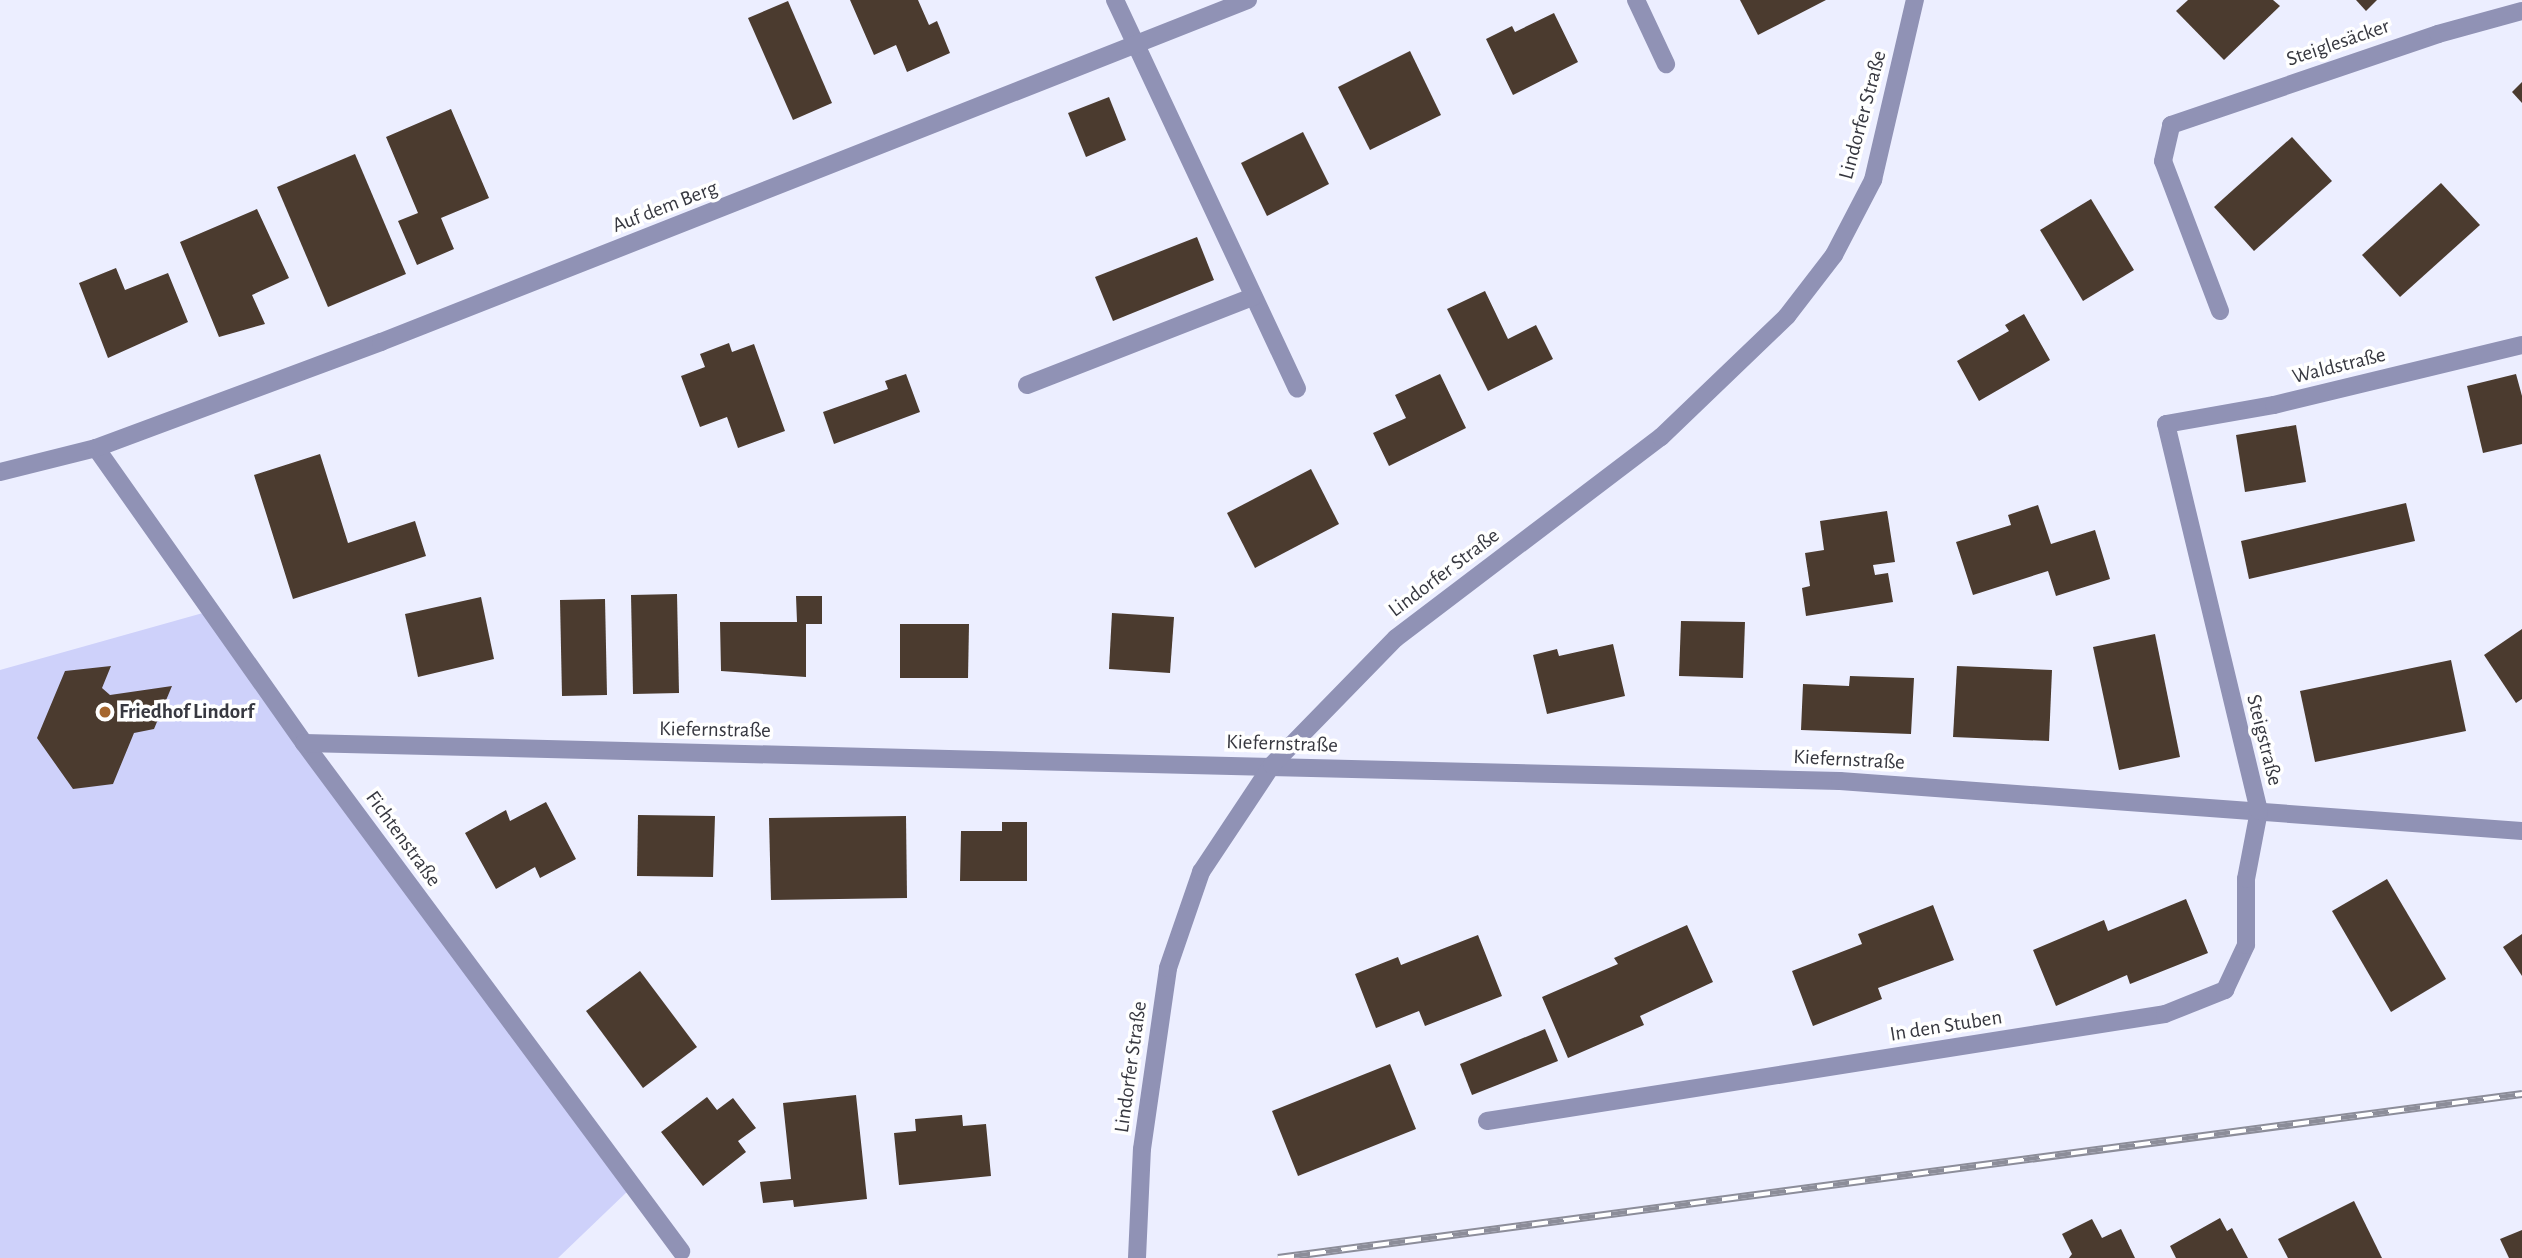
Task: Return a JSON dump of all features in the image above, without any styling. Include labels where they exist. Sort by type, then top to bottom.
[{"type":"street","points":[[1115,0],[1139,45],[1252,297],[1297,388]]},
{"type":"street","name":"Auf dem Berg","points":[[0,472],[96,448],[382,342],[1248,0]]},
{"type":"street","points":[[1636,0],[1666,64]]},
{"type":"street","name":"Lindorfer Straße","points":[[1137,1258],[1142,1149],[1168,968],[1201,872],[1272,765],[1396,638],[1661,436],[1787,316],[1834,255],[1873,180],[1915,0]]},
{"type":"street","name":"Steiglesäcker","points":[[2220,310],[2163,161],[2171,125],[2438,34],[2522,11]]},
{"type":"street","points":[[1027,386],[1252,297]]},
{"type":"street","name":"Waldstraße","points":[[2166,424],[2274,405],[2522,345]]},
{"type":"street","name":"Steigstraße","points":[[2166,424],[2259,810],[2522,831]]},
{"type":"street","name":"Fichtenstraße","points":[[96,448],[304,743],[681,1251]]},
{"type":"street","name":"Kiefernstraße","points":[[304,743],[1272,765],[1472,775],[1840,781],[2259,810]]},
{"type":"street","name":"In den Stuben","points":[[1487,1121],[2165,1014],[2224,990],[2246,945],[2246,879],[2259,810]]},
{"type":"shaded area","points":[[210,611],[631,1188],[558,1258],[0,1258],[0,670]]},
{"type":"building","points":[[850,0],[918,0],[929,25],[937,21],[950,53],[907,72],[896,45],[874,55]]},
{"type":"building","points":[[1740,0],[1826,0],[1758,35]]},
{"type":"building","points":[[2188,0],[2273,0],[2280,6],[2224,60],[2176,11]]},
{"type":"building","points":[[2356,0],[2377,0],[2366,11]]},
{"type":"building","points":[[788,1],[832,103],[793,120],[748,18]]},
{"type":"building","points":[[1554,13],[1578,62],[1513,95],[1486,39],[1512,26],[1515,32]]},
{"type":"building","points":[[1410,51],[1441,115],[1370,150],[1338,87]]},
{"type":"building","points":[[2522,82],[2522,103],[2512,92]]},
{"type":"building","points":[[1109,97],[1126,140],[1086,157],[1068,113]]},
{"type":"building","points":[[451,109],[489,198],[441,218],[454,249],[417,265],[398,221],[418,213],[386,137]]},
{"type":"building","points":[[1303,132],[1329,184],[1267,216],[1241,163]]},
{"type":"building","points":[[2292,137],[2332,181],[2254,251],[2214,207]]},
{"type":"building","points":[[355,154],[406,274],[328,307],[277,187]]},
{"type":"building","points":[[2441,183],[2480,225],[2400,297],[2362,255]]},
{"type":"building","points":[[2091,199],[2134,270],[2083,301],[2040,230]]},
{"type":"building","points":[[257,209],[289,278],[252,295],[265,324],[219,337],[180,242]]},
{"type":"building","points":[[1197,237],[1214,280],[1113,321],[1095,277]]},
{"type":"building","points":[[116,268],[125,290],[168,273],[188,322],[108,358],[79,283]]},
{"type":"building","points":[[1485,291],[1508,339],[1536,325],[1553,359],[1488,391],[1447,309]]},
{"type":"building","points":[[2024,314],[2050,360],[1979,401],[1957,361],[2009,331],[2005,325]]},
{"type":"building","points":[[729,343],[732,352],[754,344],[785,431],[738,448],[727,417],[700,427],[681,376],[705,367],[700,354]]},
{"type":"building","points":[[906,374],[920,412],[834,444],[823,412],[888,389],[885,381]]},
{"type":"building","points":[[1440,374],[1466,428],[1389,466],[1373,433],[1406,418],[1395,395]]},
{"type":"building","points":[[2516,374],[2522,396],[2522,444],[2483,453],[2467,386]]},
{"type":"building","points":[[2296,425],[2306,482],[2245,492],[2236,435]]},
{"type":"building","points":[[320,454],[348,543],[415,521],[426,556],[293,599],[254,475]]},
{"type":"building","points":[[1311,469],[1339,524],[1255,568],[1227,513]]},
{"type":"building","points":[[2406,503],[2415,541],[2249,579],[2241,541]]},
{"type":"building","points":[[2038,505],[2051,544],[2095,530],[2110,579],[2056,596],[2048,571],[1973,595],[1956,542],[2011,525],[2008,515]]},
{"type":"building","points":[[1887,511],[1895,562],[1873,565],[1875,575],[1888,573],[1893,602],[1806,616],[1802,588],[1810,586],[1805,553],[1824,550],[1820,521]]},
{"type":"building","points":[[677,594],[679,693],[633,694],[631,595]]},
{"type":"building","points":[[796,596],[822,596],[822,624],[806,624],[806,677],[721,671],[720,622],[797,622]]},
{"type":"building","points":[[481,597],[494,659],[418,677],[405,614]]},
{"type":"building","points":[[605,599],[607,695],[562,696],[560,600]]},
{"type":"building","points":[[1112,613],[1174,617],[1170,673],[1109,669]]},
{"type":"building","points":[[1681,621],[1745,622],[1743,678],[1679,676]]},
{"type":"building","points":[[900,624],[969,624],[968,678],[900,678]]},
{"type":"building","points":[[2522,629],[2522,699],[2516,703],[2484,655]]},
{"type":"building","points":[[2155,634],[2180,757],[2119,770],[2093,647]]},
{"type":"building","points":[[1613,644],[1625,696],[1547,714],[1533,655],[1557,649],[1559,656]]},
{"type":"building","points":[[2451,660],[2466,731],[2315,762],[2300,691]]},
{"type":"building","name":"Friedhof Lindorf","points":[[111,666],[102,688],[110,695],[172,686],[154,729],[134,733],[113,784],[73,789],[37,738],[65,671]]},
{"type":"building","points":[[1957,666],[2052,670],[2049,741],[1953,737]]},
{"type":"building","points":[[1850,676],[1914,678],[1911,734],[1801,730],[1803,684],[1849,686]]},
{"type":"building","points":[[546,802],[576,859],[540,878],[535,867],[496,889],[465,833],[506,810],[510,821]]},
{"type":"building","points":[[638,815],[715,816],[713,877],[637,876]]},
{"type":"building","points":[[906,816],[907,898],[771,900],[769,818]]},
{"type":"building","points":[[1002,822],[1027,822],[1027,881],[960,881],[961,831],[1002,831]]},
{"type":"building","points":[[2387,879],[2446,979],[2391,1012],[2332,911]]},
{"type":"building","points":[[2186,899],[2208,953],[2130,984],[2127,975],[2056,1006],[2033,950],[2104,920],[2108,931]]},
{"type":"building","points":[[1933,905],[1954,960],[1878,988],[1882,999],[1813,1026],[1792,971],[1862,944],[1858,934]]},
{"type":"building","points":[[1687,925],[1713,982],[1640,1016],[1644,1025],[1568,1058],[1542,997],[1618,964],[1614,958]]},
{"type":"building","points":[[2522,934],[2522,976],[2503,947]]},
{"type":"building","points":[[1478,935],[1502,996],[1425,1026],[1419,1011],[1376,1028],[1355,974],[1398,957],[1401,965]]},
{"type":"building","points":[[640,971],[697,1047],[643,1088],[586,1011]]},
{"type":"building","points":[[1545,1029],[1558,1061],[1472,1095],[1460,1064]]},
{"type":"building","points":[[1390,1064],[1416,1129],[1298,1176],[1272,1111]]},
{"type":"building","points":[[856,1095],[867,1199],[794,1207],[793,1200],[763,1203],[760,1182],[791,1179],[783,1103]]},
{"type":"building","points":[[707,1097],[717,1110],[733,1098],[756,1128],[738,1141],[746,1152],[703,1186],[661,1132]]},
{"type":"building","points":[[962,1115],[963,1126],[986,1124],[991,1176],[899,1185],[894,1133],[916,1131],[915,1119]]},
{"type":"building","points":[[2354,1201],[2382,1258],[2288,1258],[2278,1239]]},
{"type":"building","points":[[2220,1218],[2227,1231],[2232,1228],[2248,1258],[2176,1258],[2170,1246]]},
{"type":"building","points":[[2092,1219],[2102,1238],[2121,1229],[2135,1258],[2069,1258],[2072,1254],[2062,1234]]},
{"type":"building","points":[[2522,1230],[2522,1258],[2509,1258],[2500,1239]]},
{"type":"railway","points":[[1278,1258],[2522,1094]]},
{"type":"place","name":"Friedhof Lindorf","points":[[105,712]]}]
